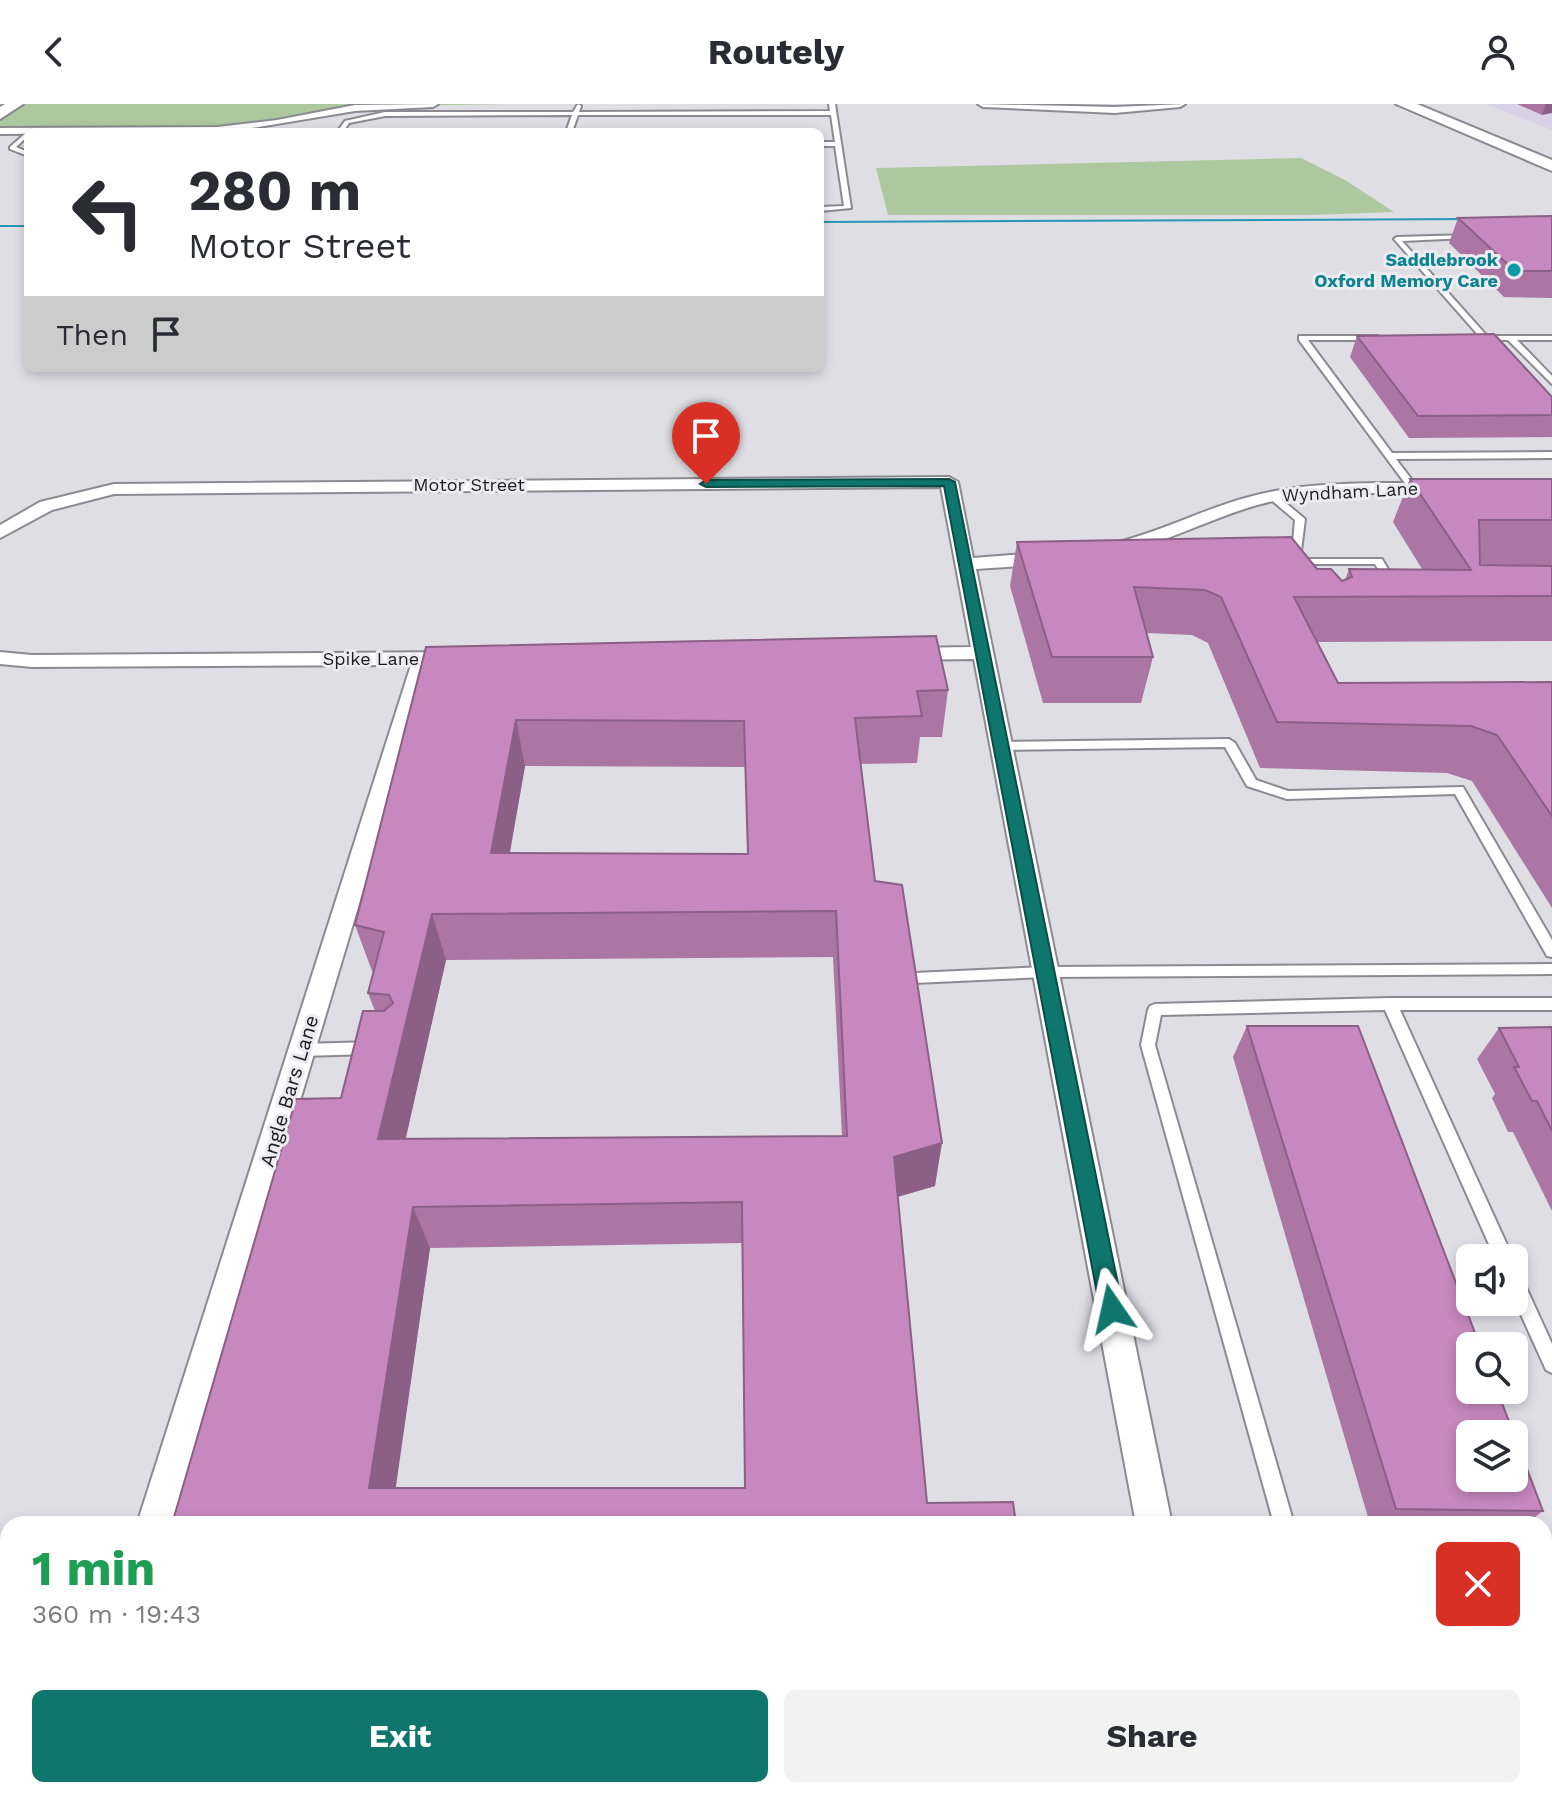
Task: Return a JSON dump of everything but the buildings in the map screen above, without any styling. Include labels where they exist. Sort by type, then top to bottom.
[{"type":"main road","points":[[0,114],[15,104]]},
{"type":"main road","points":[[1404,104],[1552,166]]},
{"type":"street","points":[[244,128],[355,108],[433,104]]},
{"type":"street","points":[[983,104],[1115,110],[1180,104]]},
{"type":"street","points":[[0,131],[24,132]]},
{"type":"street","name":"Motor Street","points":[[0,533],[46,506],[114,489],[949,482],[965,564]]},
{"type":"street","name":"Wyndham Lane","points":[[1097,552],[1151,546],[1233,507],[1272,496],[1459,488]]},
{"type":"street","points":[[1070,555],[965,564],[1152,1516]]},
{"type":"street","points":[[887,654],[983,653]]},
{"type":"street","name":"Spike Lane","points":[[0,658],[32,661],[487,658]]},
{"type":"street","name":"Angle Bars Lane","points":[[157,1516],[423,658]]},
{"type":"lane","points":[[570,128],[579,104]]},
{"type":"lane","points":[[824,209],[848,208],[832,104]]},
{"type":"lane","points":[[343,128],[347,122],[385,114],[833,113]]},
{"type":"lane","points":[[24,137],[12,148],[24,152]]},
{"type":"lane","points":[[824,144],[839,144]]},
{"type":"lane","points":[[1472,236],[1397,239],[1485,338]]},
{"type":"lane","points":[[1393,338],[1302,338],[1413,488]]},
{"type":"lane","points":[[1470,338],[1552,338]]},
{"type":"lane","points":[[1510,338],[1552,381]]},
{"type":"lane","points":[[1389,456],[1552,455]]},
{"type":"lane","points":[[1272,496],[1300,519],[1298,567]]},
{"type":"lane","points":[[1280,563],[1298,567],[1378,561],[1397,593],[1383,593]]},
{"type":"lane","points":[[1001,746],[1229,743],[1251,783],[1287,795],[1459,790],[1552,952]]},
{"type":"lane","points":[[914,978],[1045,972],[1552,969]]},
{"type":"lane","points":[[1282,1516],[1148,1045],[1155,1010],[1390,1004],[1552,1004]]},
{"type":"lane","points":[[1390,1004],[1498,1244]]},
{"type":"lane","points":[[301,1050],[385,1047]]},
{"type":"lane","points":[[1528,1311],[1552,1364]]},
{"type":"shaded area","points":[[1485,104],[1552,104],[1552,130],[1494,107]]},
{"type":"green space","points":[[22,104],[510,104],[337,107],[262,122],[211,127],[0,127],[0,120]]},
{"type":"green space","points":[[1301,158],[1345,180],[1394,212],[1312,215],[888,215],[876,168]]},
{"type":"waterway","points":[[824,222],[1470,219]]},
{"type":"waterway","points":[[0,226],[24,226]]},
{"type":"place","name":"Saddlebrook Oxford Memory Care","points":[[1514,270]]},
{"type":"route","points":[[706,484],[949,482],[1112,1309]]}]
